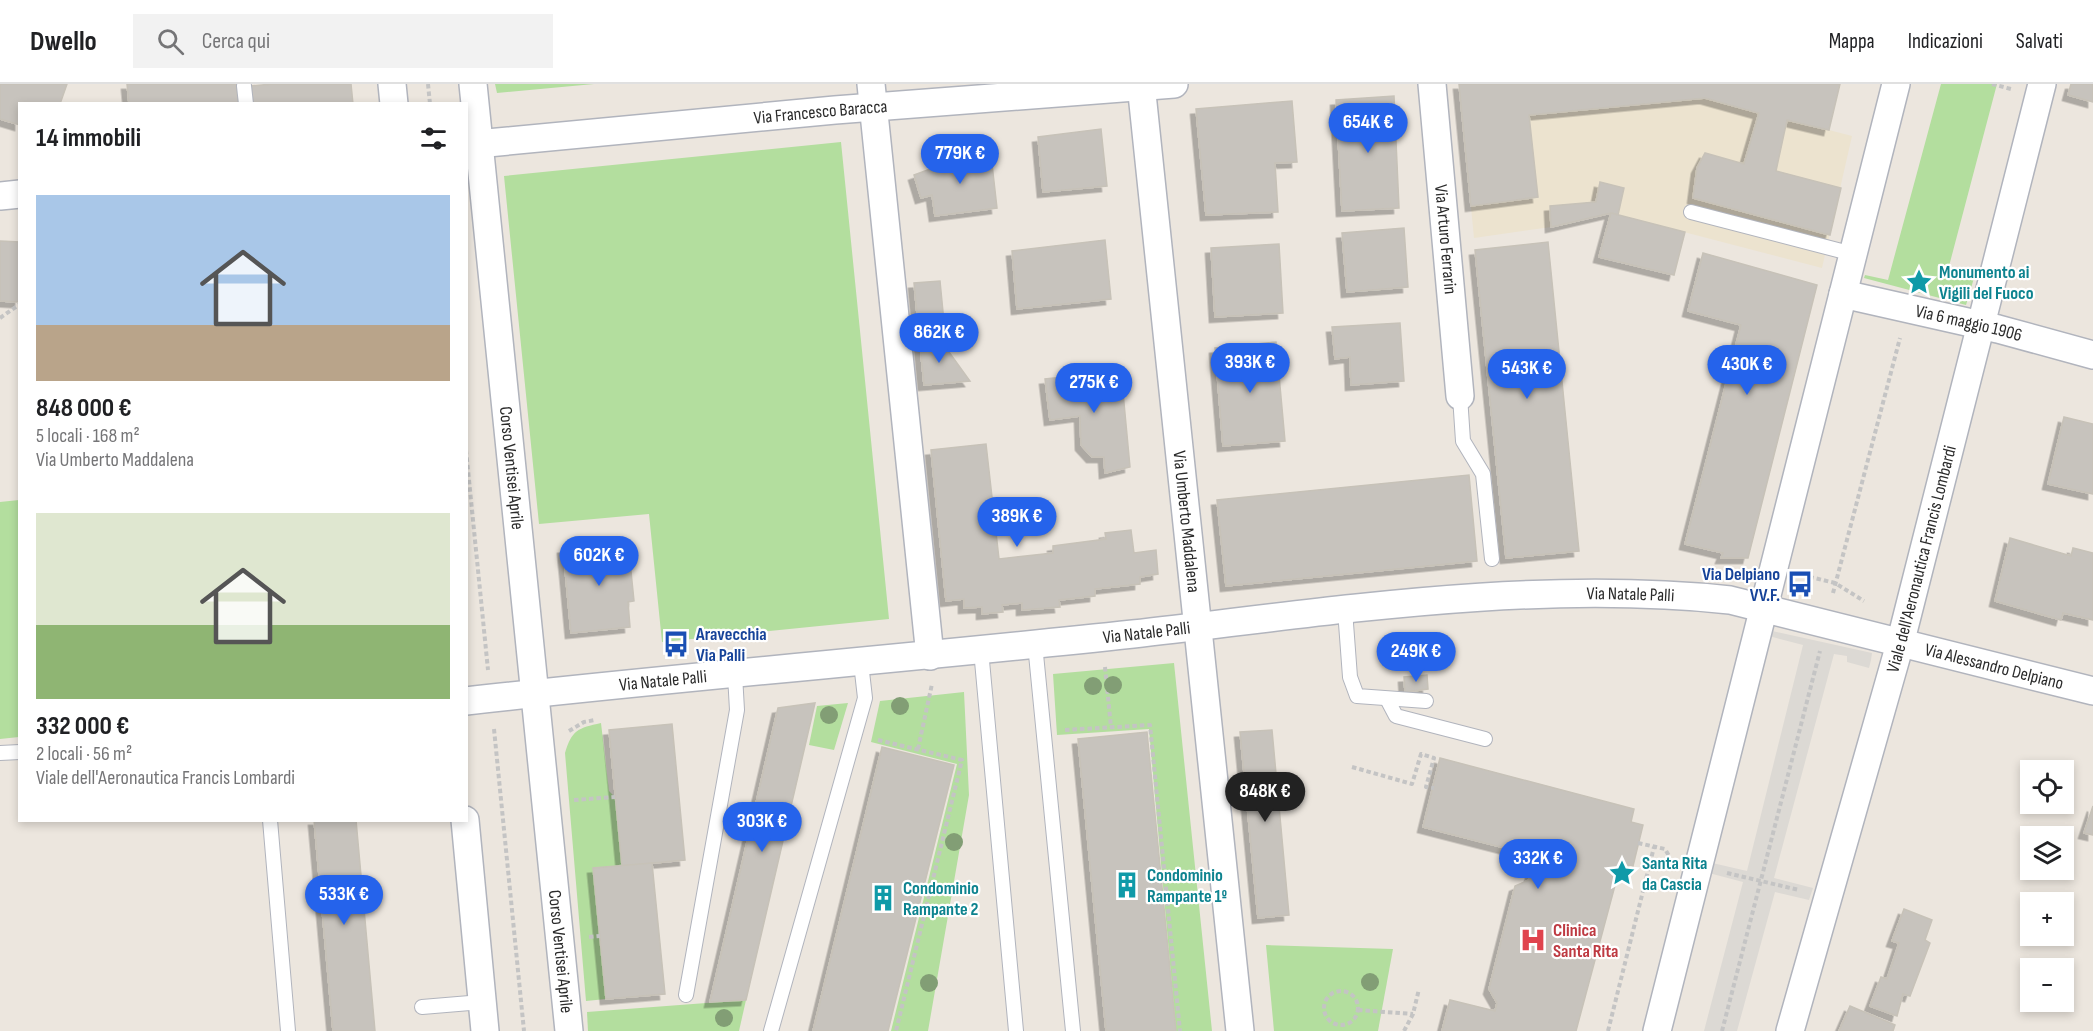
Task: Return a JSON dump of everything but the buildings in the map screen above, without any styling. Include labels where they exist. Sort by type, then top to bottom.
[{"type":"street","points":[[392,84],[394,102]]},
{"type":"street","name":"Corso Ventisei Aprile","points":[[473,84],[473,144],[537,694],[569,1031]]},
{"type":"street","name":"Via Francesco Baracca","points":[[473,144],[872,96],[1174,84]]},
{"type":"street","name":"Via Arturo Ferrarin","points":[[1432,84],[1460,396]]},
{"type":"street","points":[[1656,1031],[1896,84]]},
{"type":"street","name":"Viale dell'Aeronautica Francis Lombardi","points":[[1790,1031],[1900,644],[2042,84]]},
{"type":"street","name":"Via Umberto Maddalena","points":[[1141,86],[1240,1031]]},
{"type":"street","points":[[872,96],[930,656]]},
{"type":"street","points":[[0,196],[18,194]]},
{"type":"street","name":"Via 6 maggio 1906","points":[[1843,294],[1980,325],[2093,355]]},
{"type":"street","name":"Via Natale Palli","points":[[468,701],[930,656],[1345,610],[1558,592],[1669,593],[1730,600],[1764,608],[1823,635]]},
{"type":"street","name":"Via Alessandro Delpiano","points":[[1823,635],[1900,644],[2093,691]]},
{"type":"street","points":[[465,822],[484,1031]]},
{"type":"lane","points":[[244,86],[246,102]]},
{"type":"lane","points":[[1691,212],[1853,254]]},
{"type":"lane","points":[[1460,396],[1464,441],[1483,474],[1492,559]]},
{"type":"lane","points":[[1345,610],[1350,676],[1357,696],[1426,701]]},
{"type":"lane","points":[[1035,644],[1073,1031]]},
{"type":"lane","points":[[981,650],[1016,1031]]},
{"type":"lane","points":[[771,1031],[865,698],[861,663]]},
{"type":"lane","points":[[686,995],[737,710],[735,675]]},
{"type":"lane","points":[[1387,699],[1396,716],[1485,739]]},
{"type":"lane","points":[[0,753],[18,752]]},
{"type":"lane","points":[[270,822],[288,1031]]},
{"type":"lane","points":[[422,1007],[482,1002]]},
{"type":"path","points":[[428,84],[430,102]]},
{"type":"path","points":[[0,318],[18,305]]},
{"type":"path","points":[[1833,593],[1902,327]]},
{"type":"path","points":[[468,469],[489,674]]},
{"type":"path","points":[[1794,573],[1835,583],[1874,605]]},
{"type":"path","points":[[1722,1031],[1823,635]]},
{"type":"path","points":[[1111,726],[1104,663],[1115,662]]},
{"type":"path","points":[[918,749],[932,692],[932,680],[921,681]]},
{"type":"path","points":[[564,737],[573,727],[600,719]]},
{"type":"path","points":[[1064,730],[1150,725],[1180,1031]]},
{"type":"path","points":[[494,729],[524,1031]]},
{"type":"path","points":[[877,739],[962,760],[896,1031]]},
{"type":"path","points":[[1352,767],[1412,784],[1421,754],[1434,758],[1426,787],[1434,788]]},
{"type":"path","points":[[565,801],[615,797]]},
{"type":"path","points":[[1638,843],[1665,849],[1669,857]]},
{"type":"path","points":[[1608,1031],[1654,847]]},
{"type":"path","points":[[1717,870],[1828,897]]},
{"type":"path","points":[[1404,1031],[1413,1014],[1419,989]]},
{"type":"path","points":[[1336,991],[1347,992],[1356,999],[1358,1010],[1353,1021],[1337,1025],[1327,1019],[1324,1002],[1336,991]]},
{"type":"path","points":[[1358,1010],[1413,1014]]},
{"type":"shaded area","points":[[1459,84],[1840,84],[1829,130],[1852,136],[1822,268],[1611,213],[1551,227],[1474,238]]},
{"type":"shaded area","points":[[1772,631],[1872,653],[1871,660],[1869,668],[1847,662],[1847,656],[1834,654],[1774,878],[1813,888],[1809,900],[1775,892],[1737,1031],[1704,1031],[1743,882],[1705,872],[1708,862],[1747,871],[1803,645],[1769,636]]},
{"type":"green space","points":[[495,84],[594,84],[497,93]]},
{"type":"green space","points":[[1941,84],[1997,84],[1948,270],[1974,278],[1966,305],[1864,278],[1865,275],[1888,280]]},
{"type":"green space","points":[[841,142],[889,619],[662,642],[649,514],[539,524],[504,176]]},
{"type":"green space","points":[[18,500],[18,737],[0,739],[0,502]]},
{"type":"green space","points":[[1174,663],[1212,1031],[1176,1031],[1149,729],[1057,735],[1053,674]]},
{"type":"green space","points":[[964,692],[969,795],[928,1031],[891,1031],[957,764],[871,742],[880,701]]},
{"type":"green space","points":[[848,703],[834,750],[809,745],[817,706]]},
{"type":"green space","points":[[601,723],[609,791],[615,797],[622,866],[593,869],[606,999],[586,1001],[565,753],[570,739],[577,731]]},
{"type":"green space","points":[[1266,945],[1393,949],[1378,1031],[1274,1031]]},
{"type":"green space","points":[[746,1000],[739,1031],[588,1031],[587,1012]]},
{"type":"place","name":"Monumento ai Vigili del Fuoco","points":[[1919,282]]},
{"type":"place","name":"Via Delpiano VV.F.","points":[[1800,584]]},
{"type":"place","name":"Aravecchia Via Palli","points":[[676,644]]},
{"type":"place","name":"Santa Rita da Cascia","points":[[1622,873]]},
{"type":"place","name":"Condominio Rampante 1º","points":[[1127,885]]},
{"type":"place","name":"Condominio Rampante 2","points":[[883,898]]},
{"type":"place","name":"Clinica Santa Rita","points":[[1533,940]]}]
